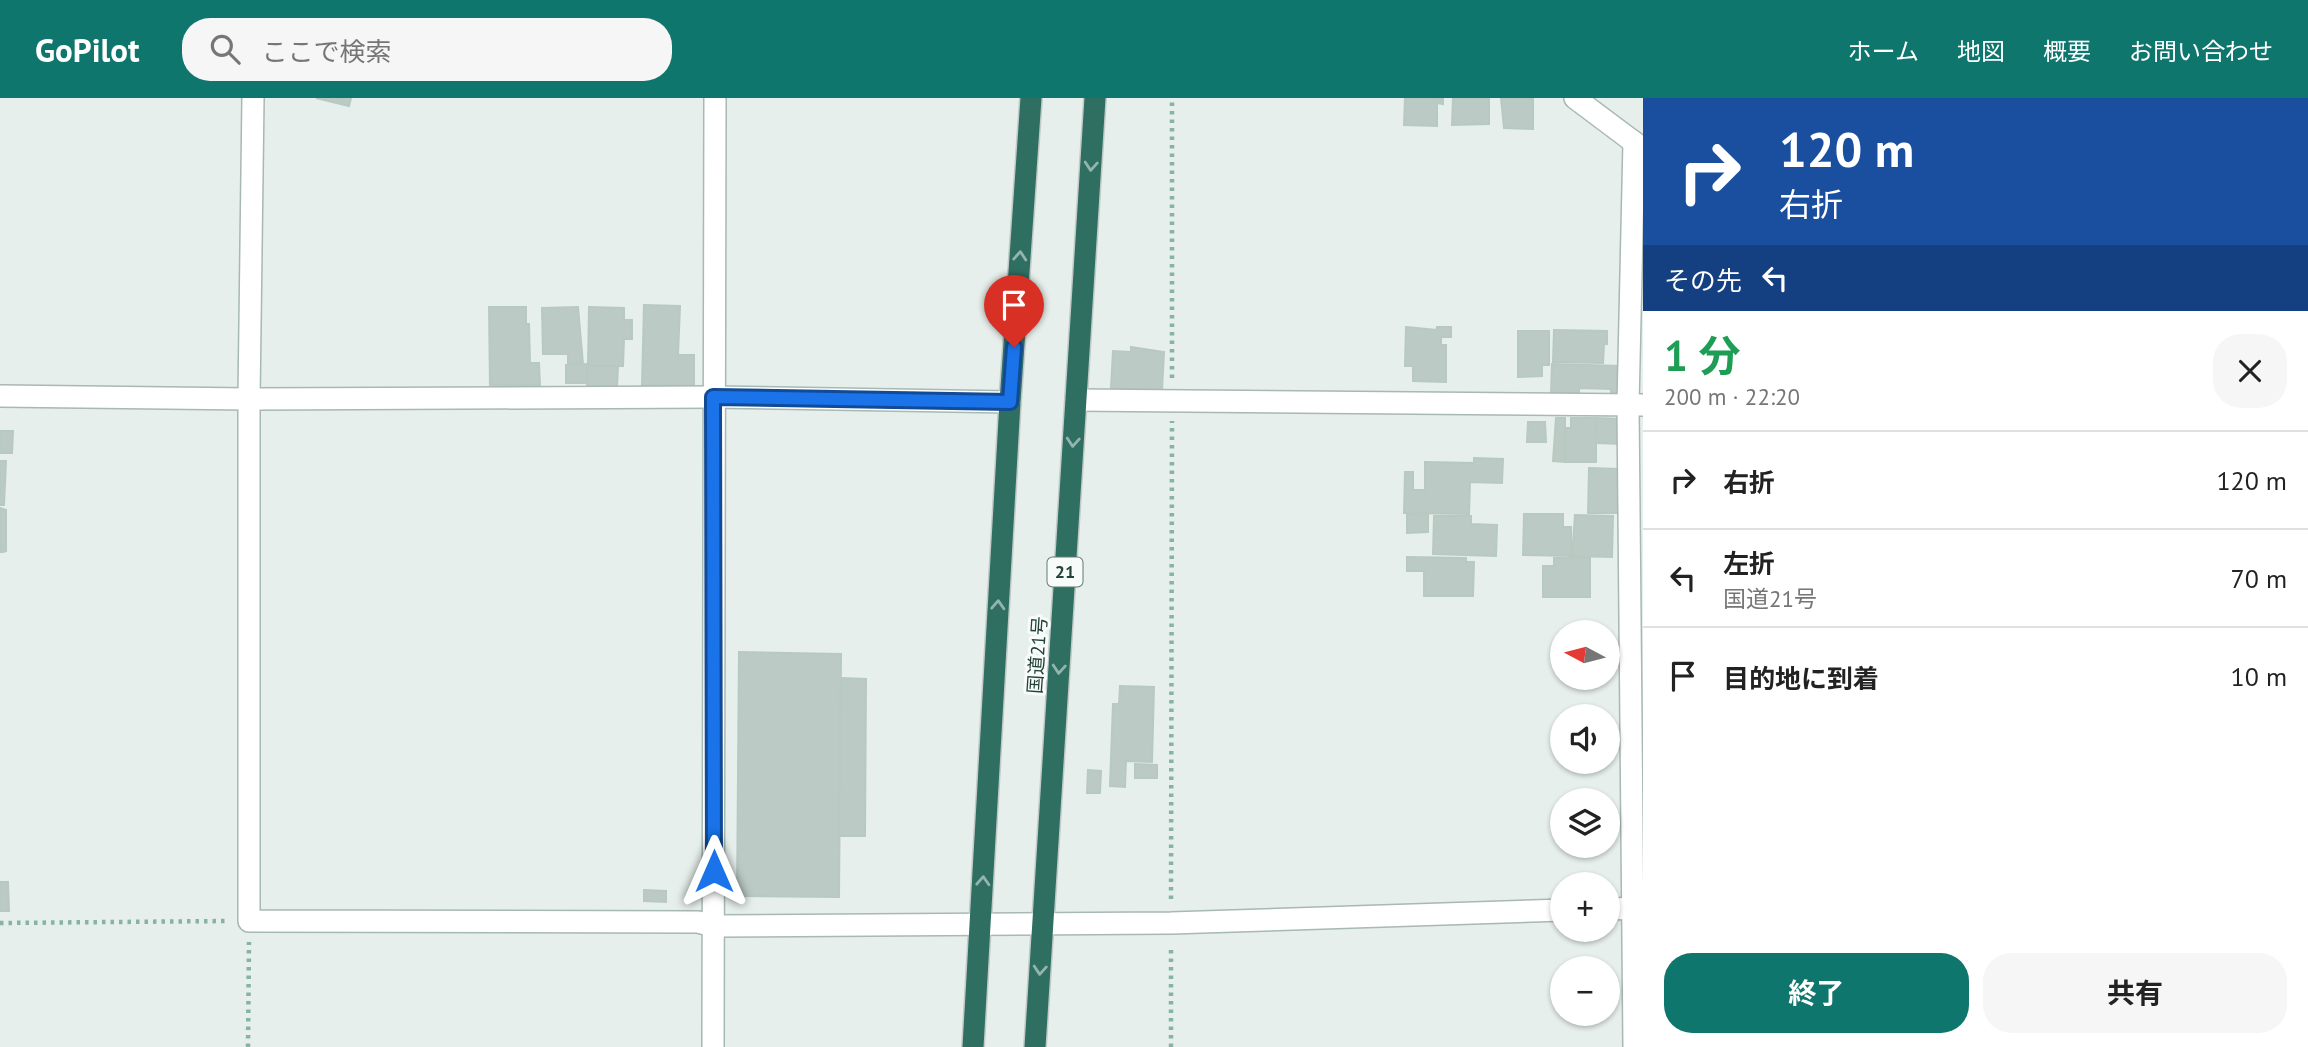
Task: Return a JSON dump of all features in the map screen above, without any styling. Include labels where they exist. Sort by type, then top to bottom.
[{"type":"highway","points":[[973,1047],[1010,402],[1031,98]]},
{"type":"highway","name":"国道21号","points":[[1035,1047],[1095,98]]},
{"type":"street","points":[[253,98],[249,400],[249,921],[698,922],[714,926],[980,925],[1171,923],[1550,910]]},
{"type":"street","points":[[713,1047],[715,98]]},
{"type":"street","points":[[1575,98],[1638,145],[1636,405],[1639,908],[1634,1047]]},
{"type":"street","points":[[0,396],[249,400],[713,397],[1010,402]]},
{"type":"street","points":[[1076,400],[1636,405]]},
{"type":"street","points":[[1620,909],[1639,908]]},
{"type":"path","points":[[1171,1047],[1172,98]]},
{"type":"path","points":[[0,923],[249,921],[248,1047]]},
{"type":"building","points":[[316,98],[351,98],[349,106]]},
{"type":"building","points":[[1405,98],[1443,98],[1443,104],[1437,103],[1437,126],[1404,125]]},
{"type":"building","points":[[1453,98],[1489,98],[1489,124],[1452,125]]},
{"type":"building","points":[[1501,98],[1533,98],[1533,129],[1504,128]]},
{"type":"building","points":[[644,305],[680,306],[678,355],[694,355],[694,385],[642,385]]},
{"type":"building","points":[[489,307],[526,307],[530,363],[539,363],[540,385],[490,385]]},
{"type":"building","points":[[578,307],[583,364],[568,364],[568,354],[543,354],[542,308]]},
{"type":"building","points":[[589,307],[624,308],[624,320],[632,320],[632,339],[624,339],[623,366],[588,366]]},
{"type":"building","points":[[1406,327],[1437,330],[1437,327],[1451,327],[1451,337],[1441,337],[1441,345],[1446,345],[1446,382],[1413,381],[1413,366],[1405,366]]},
{"type":"building","points":[[1554,330],[1607,331],[1603,363],[1553,362]]},
{"type":"building","points":[[1518,331],[1549,331],[1549,365],[1542,365],[1542,376],[1518,377]]},
{"type":"building","points":[[1131,347],[1164,352],[1162,390],[1111,388],[1113,351],[1131,352]]},
{"type":"building","points":[[587,364],[587,383],[566,383],[566,365]]},
{"type":"building","points":[[1552,364],[1621,366],[1620,392],[1611,392],[1611,389],[1579,388],[1579,394],[1551,393]]},
{"type":"building","points":[[588,366],[618,366],[617,387],[587,386]]},
{"type":"building","points":[[1556,418],[1565,418],[1565,462],[1553,461]]},
{"type":"building","points":[[1571,418],[1596,418],[1596,462],[1566,462],[1566,428],[1571,428]]},
{"type":"building","points":[[1597,418],[1622,419],[1621,444],[1596,443]]},
{"type":"building","points":[[1528,422],[1545,422],[1546,442],[1527,442]]},
{"type":"building","points":[[0,431],[13,431],[12,453],[0,453]]},
{"type":"building","points":[[1474,458],[1503,459],[1502,483],[1470,482],[1469,514],[1404,513],[1405,472],[1413,472],[1413,490],[1425,490],[1425,462],[1474,463]]},
{"type":"building","points":[[0,461],[6,461],[4,505],[0,505]]},
{"type":"building","points":[[1589,468],[1619,469],[1618,513],[1588,513]]},
{"type":"building","points":[[0,508],[6,510],[6,551],[3,552],[0,552]]},
{"type":"building","points":[[1428,514],[1428,532],[1407,533],[1407,515]]},
{"type":"building","points":[[1524,514],[1563,514],[1563,527],[1571,527],[1571,556],[1523,555]]},
{"type":"building","points":[[1575,515],[1613,516],[1612,557],[1572,556]]},
{"type":"building","points":[[1434,516],[1471,516],[1471,524],[1497,525],[1496,556],[1433,554]]},
{"type":"building","points":[[1407,557],[1466,558],[1466,562],[1474,562],[1473,596],[1424,596],[1424,571],[1407,571]]},
{"type":"building","points":[[1554,558],[1590,558],[1590,597],[1543,597],[1543,566],[1554,566]]},
{"type":"building","points":[[739,652],[841,654],[839,897],[737,896]]},
{"type":"building","points":[[841,678],[866,679],[865,836],[839,836]]},
{"type":"building","points":[[1120,686],[1154,687],[1152,762],[1126,761],[1125,787],[1110,786],[1113,704],[1119,704]]},
{"type":"building","points":[[1135,764],[1157,765],[1157,778],[1135,778]]},
{"type":"building","points":[[1088,770],[1101,771],[1100,793],[1087,793]]},
{"type":"building","points":[[0,882],[8,882],[9,911],[0,911]]},
{"type":"building","points":[[644,890],[666,891],[666,902],[644,901]]},
{"type":"route","points":[[714,871],[713,397],[1010,402],[1014,347]]}]
